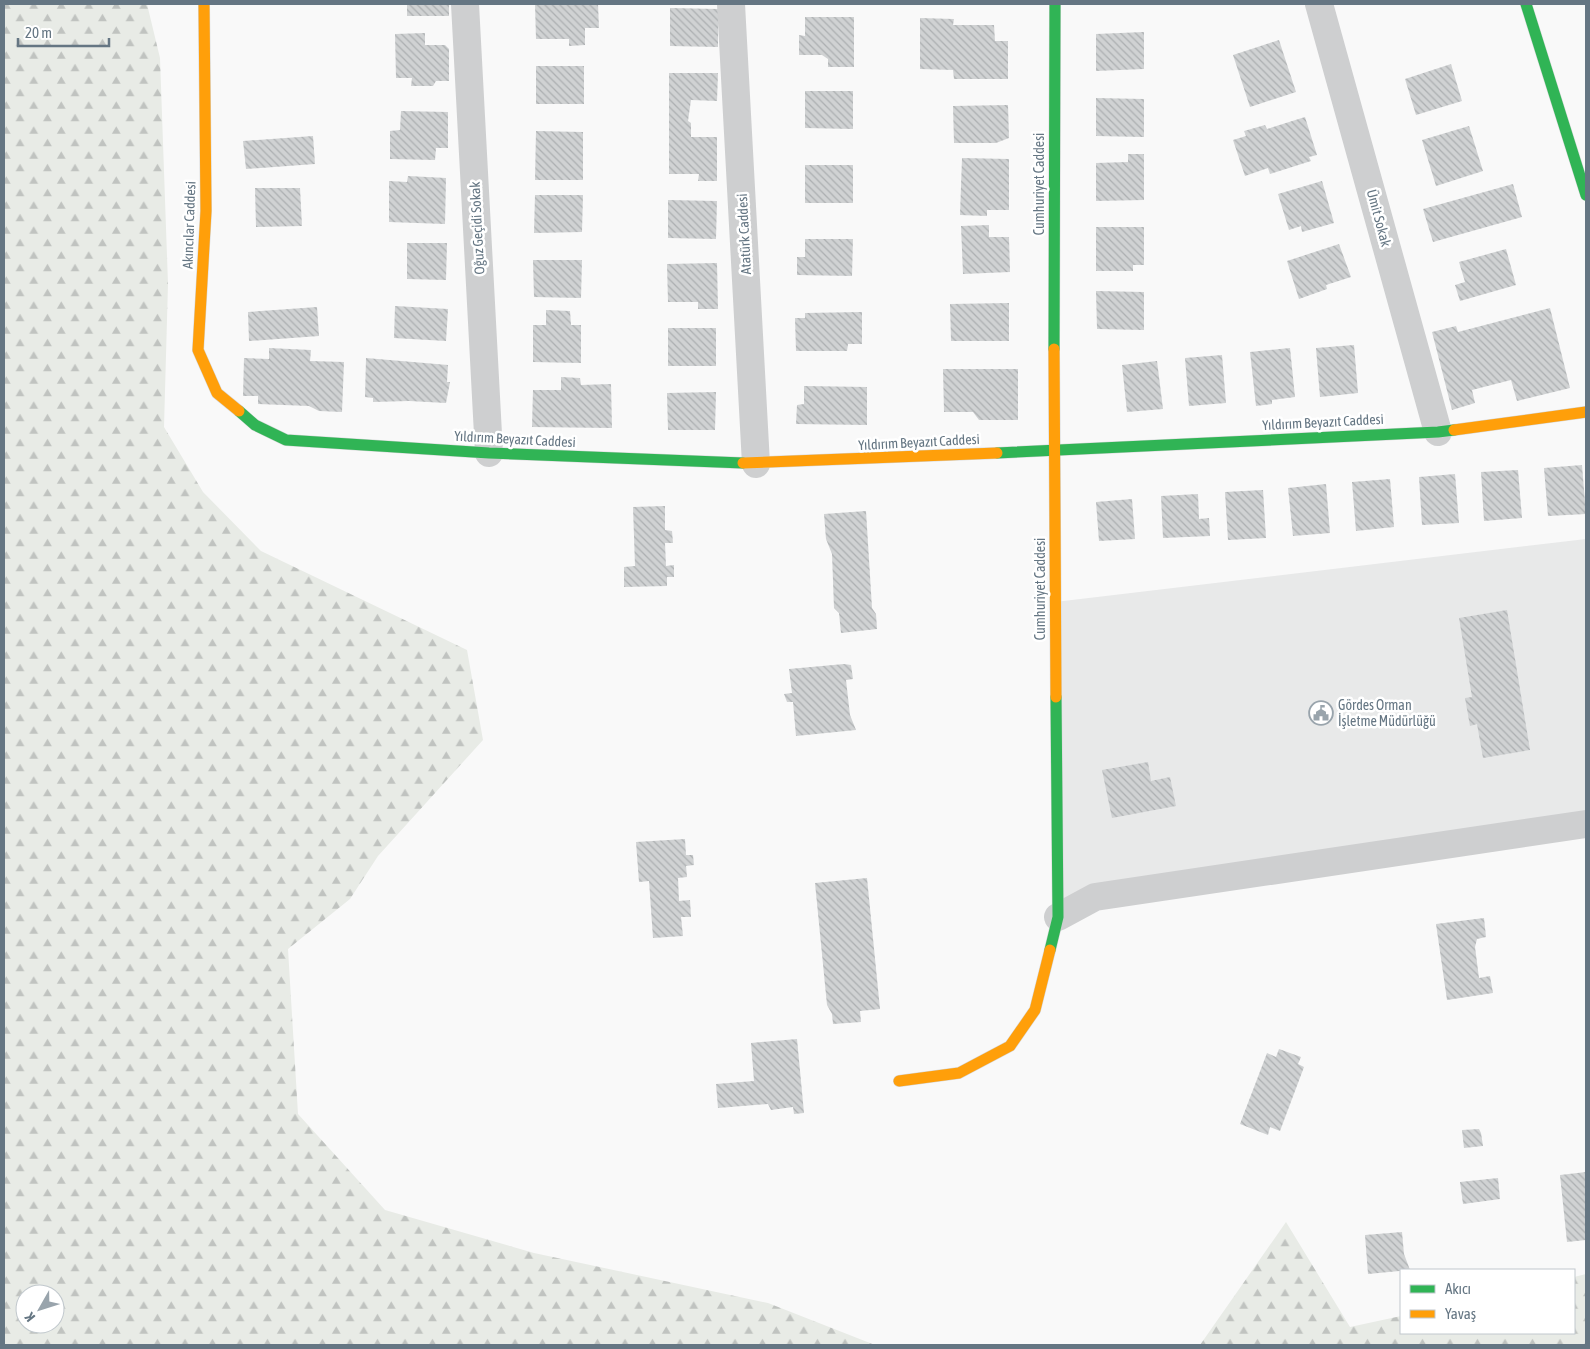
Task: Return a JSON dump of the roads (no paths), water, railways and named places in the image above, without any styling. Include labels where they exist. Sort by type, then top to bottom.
[{"type":"street","name":"Akıncılar Caddesi","points":[[204,4],[206,211],[198,350],[217,393],[255,425]]},
{"type":"street","name":"Oğuz Geçidi Sokak","points":[[465,4],[489,453]]},
{"type":"street","name":"Atatürk Caddesi","points":[[731,4],[756,464]]},
{"type":"street","name":"Cumhuriyet Caddesi","points":[[899,1081],[959,1074],[1010,1046],[1035,1010],[1058,917],[1054,451],[1055,4]]},
{"type":"street","name":"Ümit Sokak","points":[[1320,4],[1438,432]]},
{"type":"street","points":[[1526,4],[1586,195]]},
{"type":"street","name":"Yıldırım Beyazıt Caddesi","points":[[255,425],[286,440],[489,453],[756,464],[1438,432],[1586,412]]},
{"type":"street","points":[[1058,917],[1095,897],[1586,824]]},
{"type":"place","name":"Gördes Orman İşletme Müdürlüğü","points":[[1321,713]]}]
